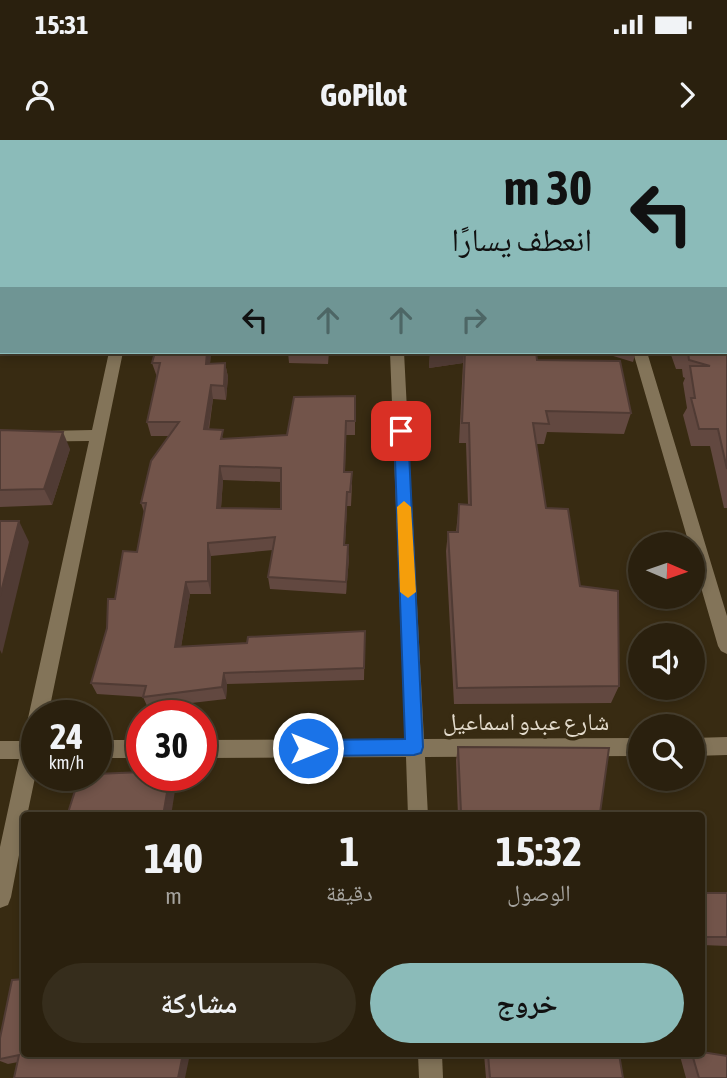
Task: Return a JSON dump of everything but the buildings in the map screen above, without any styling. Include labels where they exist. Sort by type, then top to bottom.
[{"type":"street","points":[[41,700],[116,354]]},
{"type":"street","points":[[397,354],[418,812]]},
{"type":"street","points":[[641,354],[727,646]]},
{"type":"street","points":[[0,437],[97,435]]},
{"type":"street","name":"شارع عبدو اسماعيل","points":[[217,749],[628,747]]},
{"type":"street","points":[[705,747],[727,747]]},
{"type":"street","points":[[0,750],[21,750]]},
{"type":"street","points":[[0,897],[25,791]]},
{"type":"street","points":[[430,1057],[431,1078]]},
{"type":"slow traffic","points":[[404,507],[408,592]]},
{"type":"route","points":[[308,748],[414,747],[401,431]]}]
